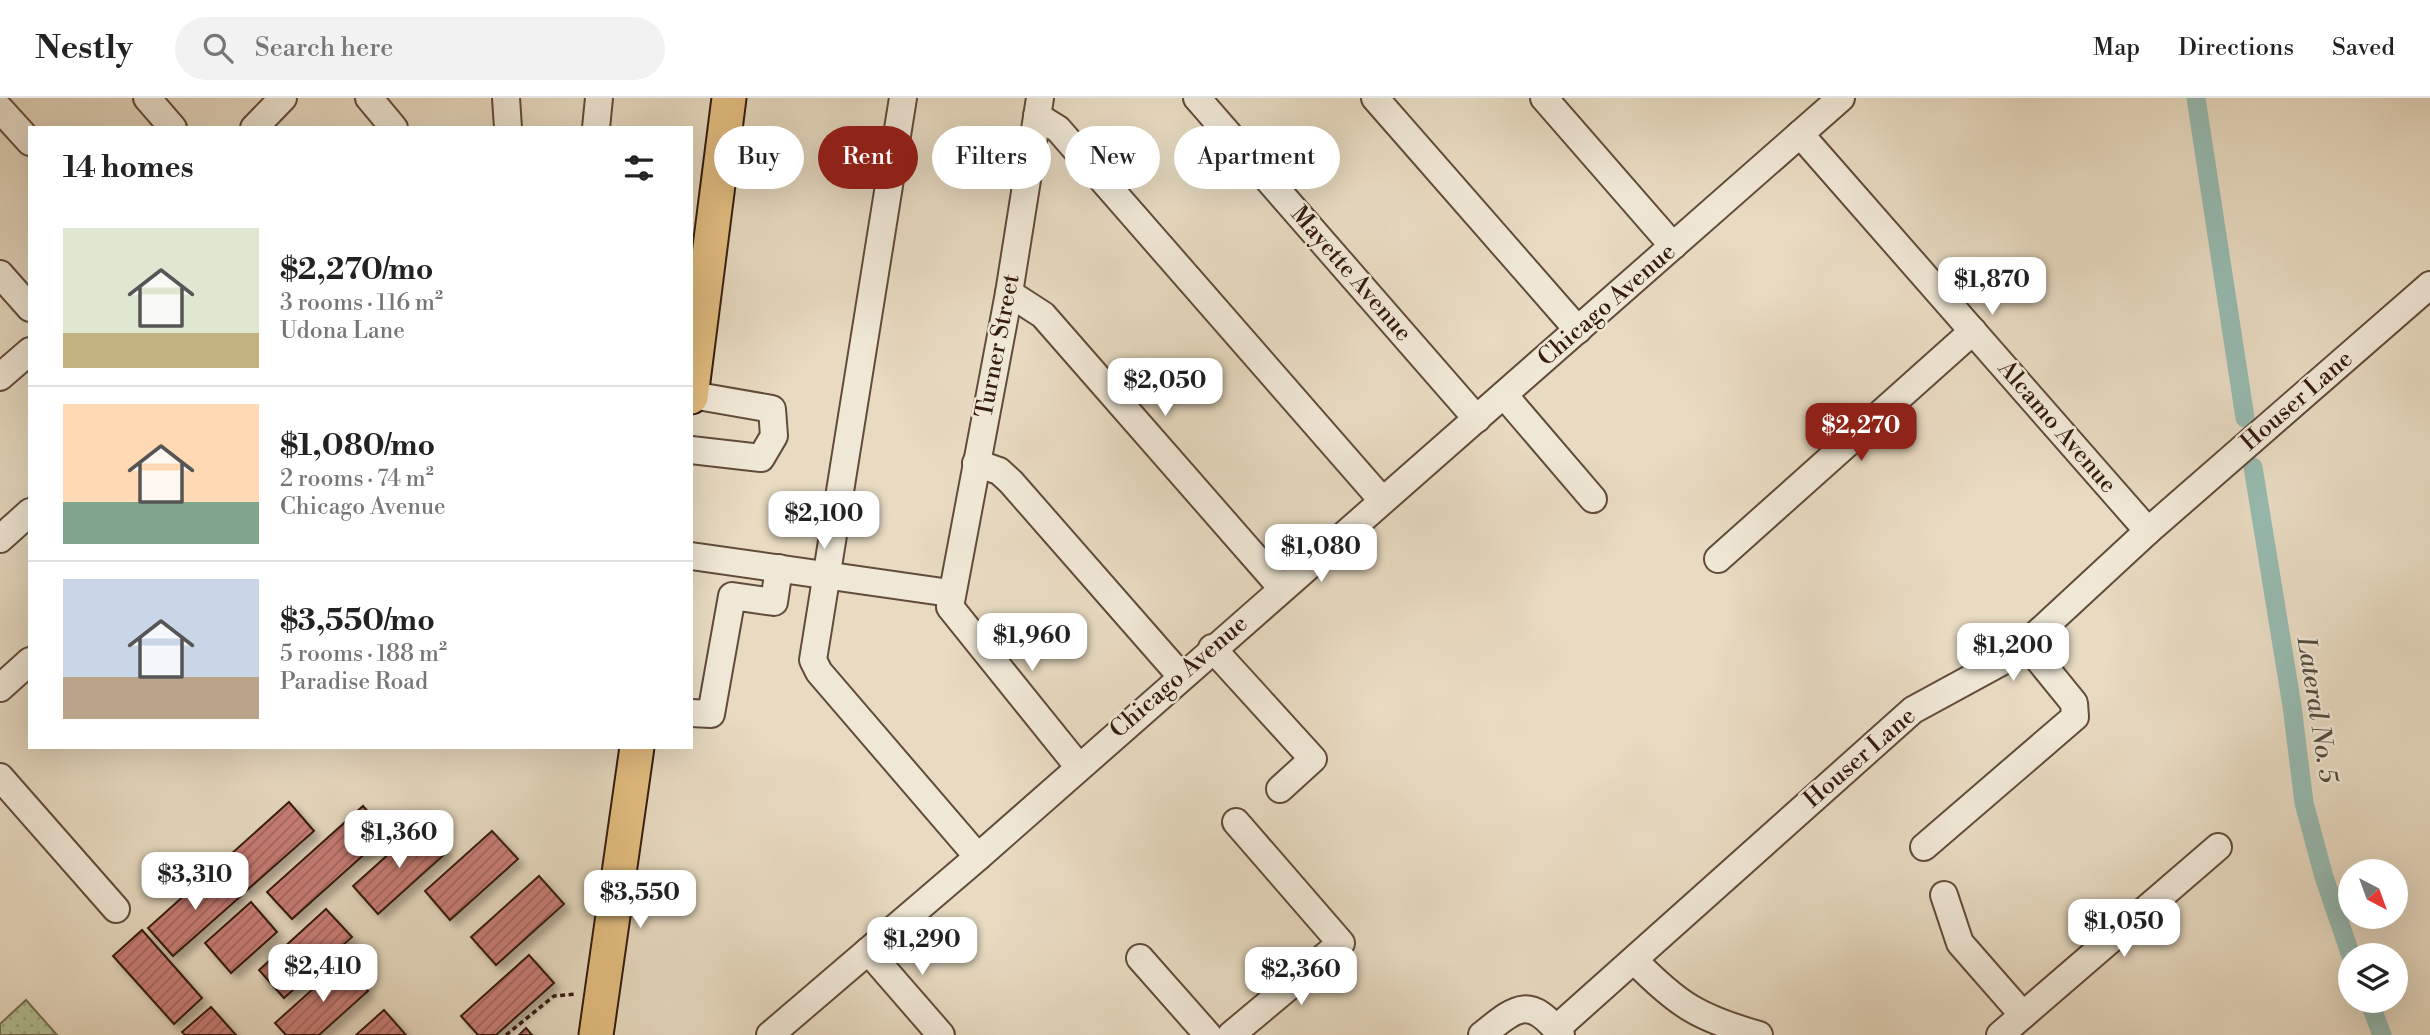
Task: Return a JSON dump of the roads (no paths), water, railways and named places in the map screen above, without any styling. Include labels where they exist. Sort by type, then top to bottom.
[{"type":"main road","points":[[693,380],[729,98]]},
{"type":"main road","points":[[596,1035],[637,749]]},
{"type":"street","points":[[147,98],[171,126]]},
{"type":"street","points":[[256,126],[282,98]]},
{"type":"street","points":[[369,98],[392,126]]},
{"type":"street","points":[[506,98],[508,126]]},
{"type":"street","points":[[596,126],[599,98]]},
{"type":"street","points":[[903,98],[813,660],[819,672],[978,857]]},
{"type":"street","name":"Mayette Avenue","points":[[1197,98],[1477,419]]},
{"type":"street","points":[[1375,98],[1578,330]]},
{"type":"street","points":[[1545,98],[1673,246]]},
{"type":"street","name":"Chicago Avenue","points":[[770,1035],[978,857],[1078,765],[1477,419],[1841,98]]},
{"type":"street","points":[[1038,107],[1382,500]]},
{"type":"street","name":"Turner Street","points":[[950,593],[1009,293],[1038,107]]},
{"type":"street","points":[[0,109],[28,140]]},
{"type":"street","name":"Alcamo Avenue","points":[[1800,134],[2148,531]]},
{"type":"street","points":[[0,274],[28,306]]},
{"type":"street","name":"Houser Lane","points":[[1482,1035],[1513,1011],[1525,1008],[1538,1011],[1558,1032],[1774,831],[1913,710],[1936,695],[1988,671],[2026,644],[2148,531],[2430,285]]},
{"type":"street","points":[[1009,293],[1043,315],[1282,587]]},
{"type":"street","points":[[1718,559],[1973,331]]},
{"type":"street","points":[[0,377],[28,353]]},
{"type":"street","points":[[1504,395],[1593,499]]},
{"type":"street","points":[[693,396],[772,409],[774,436],[761,458],[693,450]]},
{"type":"street","points":[[976,463],[999,471],[1011,482],[1181,676]]},
{"type":"street","points":[[0,539],[28,514]]},
{"type":"street","points":[[693,556],[950,593],[950,607],[962,625],[1078,765]]},
{"type":"street","points":[[693,713],[711,714],[732,596],[774,602],[779,568]]},
{"type":"street","points":[[1924,847],[2075,717],[2074,702],[2026,644]]},
{"type":"street","points":[[1212,648],[1313,759],[1280,789]]},
{"type":"street","points":[[0,688],[28,663]]},
{"type":"street","points":[[0,777],[116,909]]},
{"type":"street","points":[[1231,1035],[1340,943],[1236,822]]},
{"type":"street","points":[[2000,1035],[2218,847]]},
{"type":"street","points":[[1944,895],[1961,943],[2023,1015]]},
{"type":"street","points":[[868,951],[941,1035]]},
{"type":"street","points":[[1140,958],[1208,1035]]},
{"type":"street","points":[[1635,961],[1671,998],[1691,1011],[1718,1024],[1759,1035]]},
{"type":"waterway","name":"Lateral No. 5","points":[[2196,98],[2245,418]]},
{"type":"waterway","name":"Lateral No. 5","points":[[2253,467],[2292,706],[2304,803],[2324,877],[2347,943]]},
{"type":"waterway","name":"Lateral No. 5","points":[[2374,1013],[2382,1035]]}]
